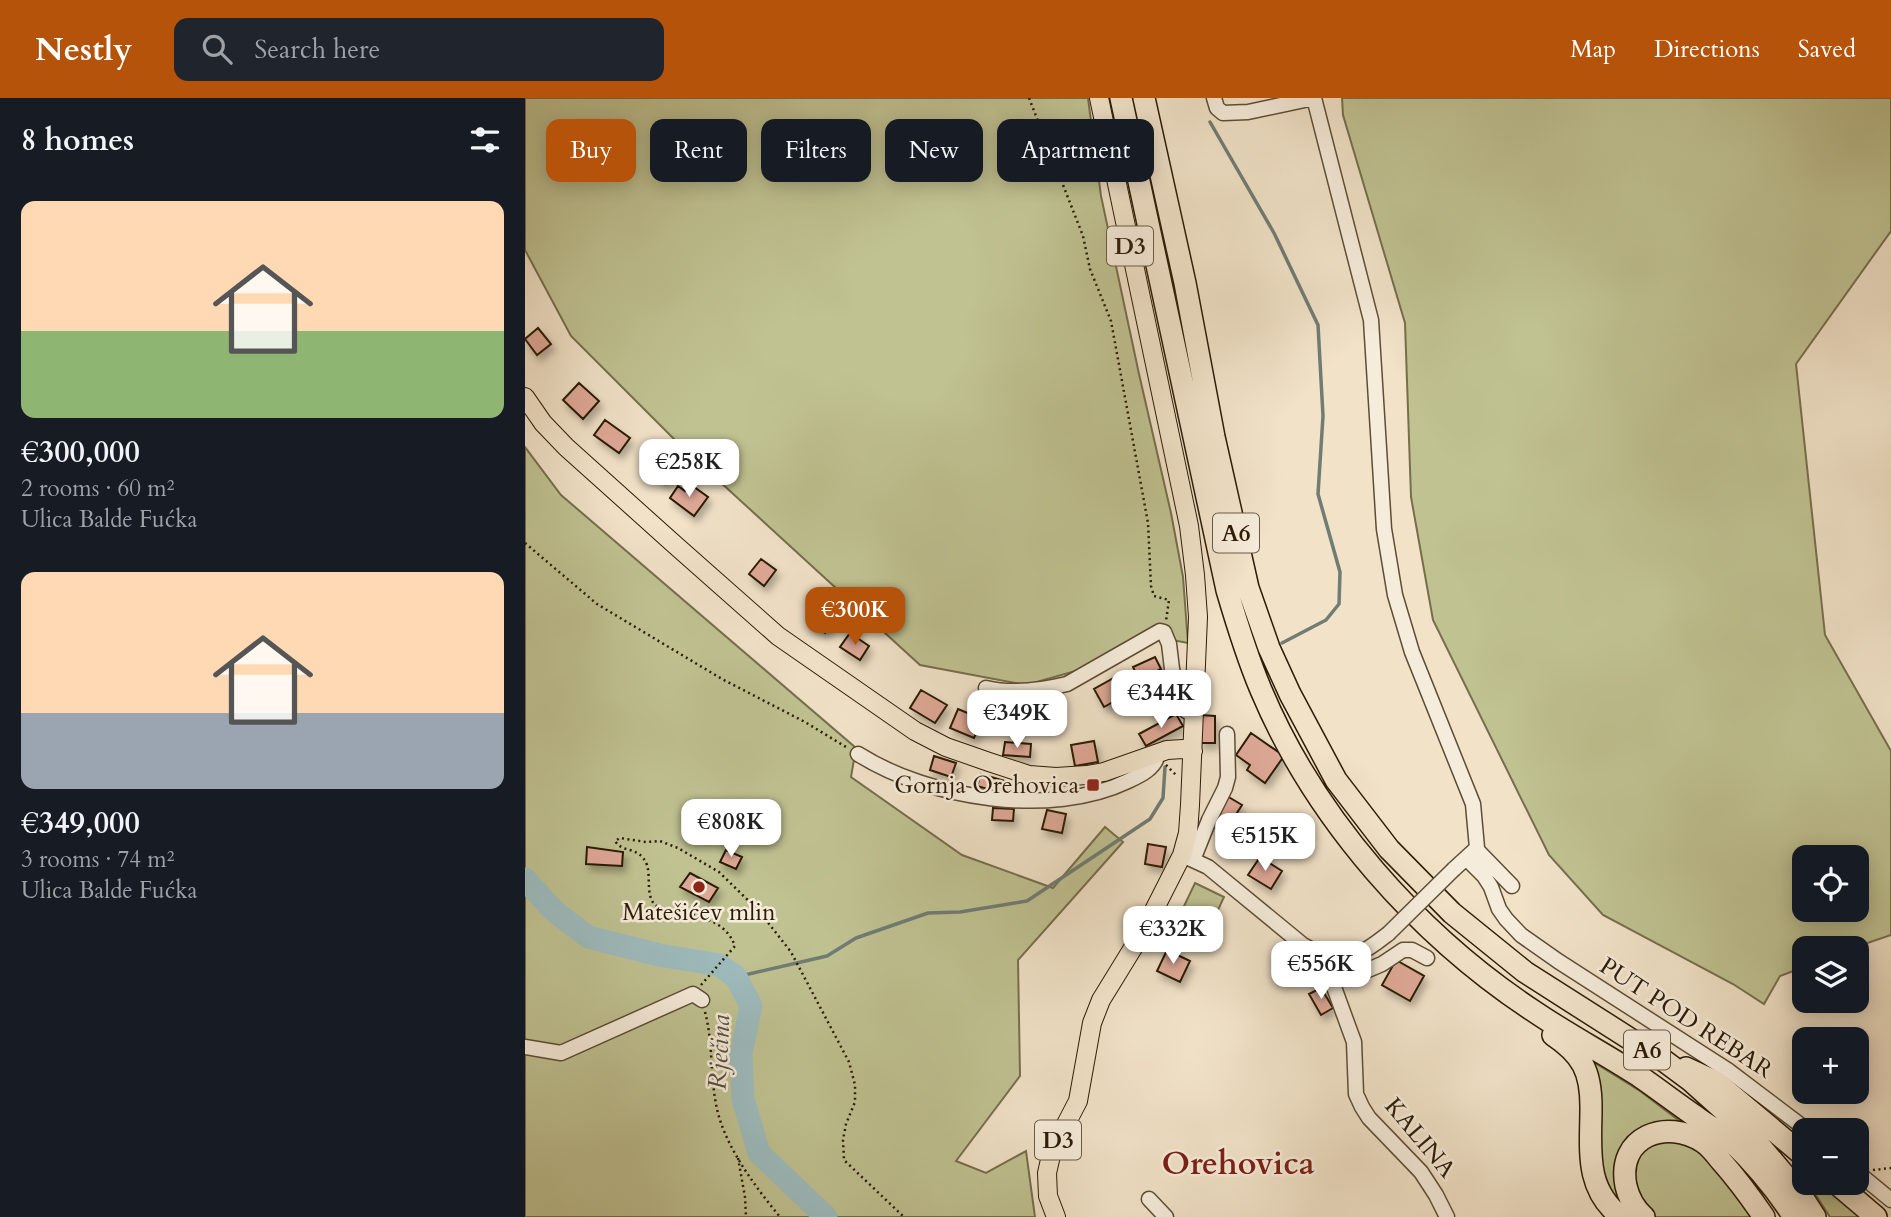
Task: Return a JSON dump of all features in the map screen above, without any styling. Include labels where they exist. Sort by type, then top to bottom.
[{"type":"highway","name":"A6","points":[[1121,98],[1223,570],[1243,642],[1261,691],[1308,779],[1377,873],[1427,925],[1535,1013],[1639,1076],[1696,1118]]},
{"type":"highway","name":"A6","points":[[1144,98],[1248,588],[1269,648],[1290,694],[1336,780],[1389,849],[1452,913],[1525,972],[1664,1060],[1690,1080],[1748,1132],[1799,1192],[1815,1217]]},
{"type":"highway","points":[[1514,997],[1533,1020],[1573,1051],[1585,1068],[1591,1100],[1592,1171],[1599,1193],[1621,1217]]},
{"type":"highway","points":[[1664,1060],[1716,1082],[1792,1146]]},
{"type":"highway","points":[[1696,1118],[1737,1159],[1779,1217]]},
{"type":"highway","points":[[1696,1118],[1719,1132],[1742,1152],[1794,1217]]},
{"type":"highway","points":[[1644,1217],[1629,1197],[1625,1164],[1632,1147],[1639,1140],[1654,1133],[1665,1132],[1685,1134],[1708,1146],[1736,1178],[1764,1217]]},
{"type":"highway","points":[[1850,1195],[1876,1217]]},
{"type":"main road","name":"D3","points":[[1056,1217],[1048,1196],[1047,1173],[1052,1151],[1077,1101],[1092,1024],[1101,1000],[1188,858],[1198,617],[1189,526],[1100,98]]},
{"type":"main road","points":[[525,397],[543,423],[566,447],[778,636],[915,731],[946,747],[989,762],[1029,775],[1056,777],[1104,772],[1158,753],[1192,751]]},
{"type":"street","points":[[1214,98],[1217,108],[1223,113],[1248,112],[1260,104],[1314,98],[1371,320],[1384,529],[1395,595],[1412,652],[1473,804],[1471,853],[1388,934],[1366,951],[1358,955],[1325,957],[1303,945],[1208,867],[1188,858],[1225,788],[1228,777],[1227,734]]},
{"type":"street","points":[[986,688],[1023,690],[1067,684],[1160,631],[1164,632],[1169,644],[1172,670],[1182,706],[1194,714]]},
{"type":"street","points":[[858,754],[888,771],[930,786],[996,798],[1042,800],[1095,794],[1113,788],[1151,768],[1158,753]]},
{"type":"street","points":[[1471,853],[1512,886]]},
{"type":"street","name":"PUT POD REBAR","points":[[1471,853],[1491,887],[1499,909],[1521,935],[1730,1071],[1792,1119]]},
{"type":"street","points":[[1332,982],[1382,964],[1403,950],[1412,950],[1427,958]]},
{"type":"street","name":"KALINA","points":[[1325,957],[1354,1042],[1356,1094],[1362,1107],[1369,1118],[1421,1172],[1447,1217]]},
{"type":"street","points":[[525,1047],[561,1053],[697,997]]},
{"type":"street","points":[[1869,1182],[1891,1200]]},
{"type":"street","points":[[1149,1199],[1166,1217]]},
{"type":"path","points":[[1029,98],[1083,236],[1090,269],[1111,321],[1148,523],[1151,586],[1154,596],[1169,600],[1164,632]]},
{"type":"path","points":[[525,543],[597,604],[722,679],[805,722],[858,754]]},
{"type":"path","points":[[780,1217],[738,1157],[721,1125],[715,1102],[709,1028],[697,997],[735,946],[731,935],[703,917],[657,906],[652,901],[646,863],[640,854],[616,844],[615,841],[620,838],[660,841],[678,848],[719,873],[759,911],[791,952],[849,1062],[855,1085],[855,1102],[843,1140],[844,1160],[904,1217]]},
{"type":"path","points":[[731,935],[735,931]]},
{"type":"path","points":[[738,1157],[746,1217]]},
{"type":"green space","points":[[525,98],[1088,98],[1091,119],[997,119],[997,182],[1099,182],[1171,513],[1183,577],[1188,643],[1162,638],[1111,661],[1026,685],[920,665],[683,448],[571,336],[525,250]]},
{"type":"green space","points":[[1342,98],[1891,98],[1891,231],[1796,364],[1825,635],[1891,751],[1891,935],[1869,943],[1869,936],[1792,936],[1792,972],[1780,976],[1764,1004],[1733,984],[1603,915],[1549,855],[1433,620],[1411,497],[1405,323],[1343,115]]},
{"type":"green space","points":[[525,447],[561,495],[856,748],[851,777],[962,855],[1053,888],[1105,827],[1123,842],[1018,960],[1020,1076],[956,1161],[986,1173],[1026,1151],[1035,1217],[525,1217]]},
{"type":"green space","points":[[1195,883],[1224,897],[1206,936],[1176,923]]},
{"type":"green space","points":[[1587,1058],[1640,1091],[1694,1132],[1643,1132],[1623,1211],[1603,1180]]},
{"type":"green space","points":[[1693,1141],[1759,1217],[1651,1217],[1630,1177],[1643,1142]]},
{"type":"green space","points":[[1816,1195],[1840,1195],[1865,1217],[1830,1217]]},
{"type":"building","points":[[538,328],[551,344],[537,355],[525,339]]},
{"type":"building","points":[[579,383],[599,401],[583,419],[563,400]]},
{"type":"building","points":[[605,420],[630,438],[619,453],[594,435]]},
{"type":"building","points":[[658,454],[677,471],[665,484],[646,468]]},
{"type":"building","points":[[690,484],[708,497],[694,516],[670,498],[678,486],[685,491]]},
{"type":"building","points":[[761,559],[776,570],[764,586],[749,574]]},
{"type":"building","points":[[817,611],[833,620],[825,633],[810,624]]},
{"type":"building","points":[[850,633],[869,646],[860,660],[840,647]]},
{"type":"building","points":[[1155,657],[1161,669],[1139,680],[1133,667]]},
{"type":"building","points":[[1119,675],[1129,693],[1104,707],[1094,689]]},
{"type":"building","points":[[921,690],[947,705],[935,723],[910,708]]},
{"type":"building","points":[[958,709],[982,719],[974,738],[950,728]]},
{"type":"building","points":[[1176,714],[1183,726],[1146,746],[1139,734]]},
{"type":"building","points":[[1200,715],[1215,716],[1215,743],[1200,743]]},
{"type":"building","points":[[1251,733],[1284,756],[1265,783],[1247,770],[1250,765],[1236,755]]},
{"type":"building","points":[[1094,741],[1098,762],[1075,766],[1071,745]]},
{"type":"building","points":[[1005,742],[1031,744],[1030,757],[1003,755]]},
{"type":"building","points":[[934,756],[956,763],[951,777],[930,770]]},
{"type":"building","points":[[981,774],[1008,782],[1005,794],[977,786]]},
{"type":"building","points":[[1227,796],[1242,805],[1233,819],[1247,830],[1237,844],[1210,824]]},
{"type":"building","points":[[993,808],[1014,809],[1013,821],[992,820]]},
{"type":"building","points":[[1047,810],[1066,814],[1062,833],[1042,829]]},
{"type":"building","points":[[1148,844],[1166,847],[1162,867],[1145,864]]},
{"type":"building","points":[[587,847],[623,852],[622,866],[586,864]]},
{"type":"building","points":[[726,850],[742,857],[736,869],[720,862]]},
{"type":"building","points":[[1260,857],[1282,871],[1271,889],[1248,875]]},
{"type":"building","name":"Matešićev mlin","points":[[690,873],[718,888],[709,902],[680,887]]},
{"type":"building","points":[[1167,950],[1190,961],[1180,982],[1157,971]]},
{"type":"building","points":[[1396,960],[1424,976],[1410,1001],[1382,985]]},
{"type":"building","points":[[1321,988],[1333,1008],[1321,1015],[1309,994]]},
{"type":"waterway","points":[[1210,122],[1274,233],[1318,325],[1323,416],[1318,494],[1340,572],[1339,604],[1326,620],[1282,643]]},
{"type":"waterway","points":[[736,977],[827,956],[856,938],[928,913],[960,912],[1027,901],[1150,819],[1163,798],[1165,767]]},
{"type":"waterway","name":"Rječina","points":[[525,879],[553,910],[588,937],[659,955],[719,965],[736,977],[751,1006],[741,1054],[743,1099],[759,1153],[826,1217]]},
{"type":"place","name":"Gornja Orehovica","points":[[1093,785]]},
{"type":"place","name":"Matešićev mlin","points":[[699,887]]},
{"type":"district","name":"Orehovica","points":[[1238,1164]]}]
